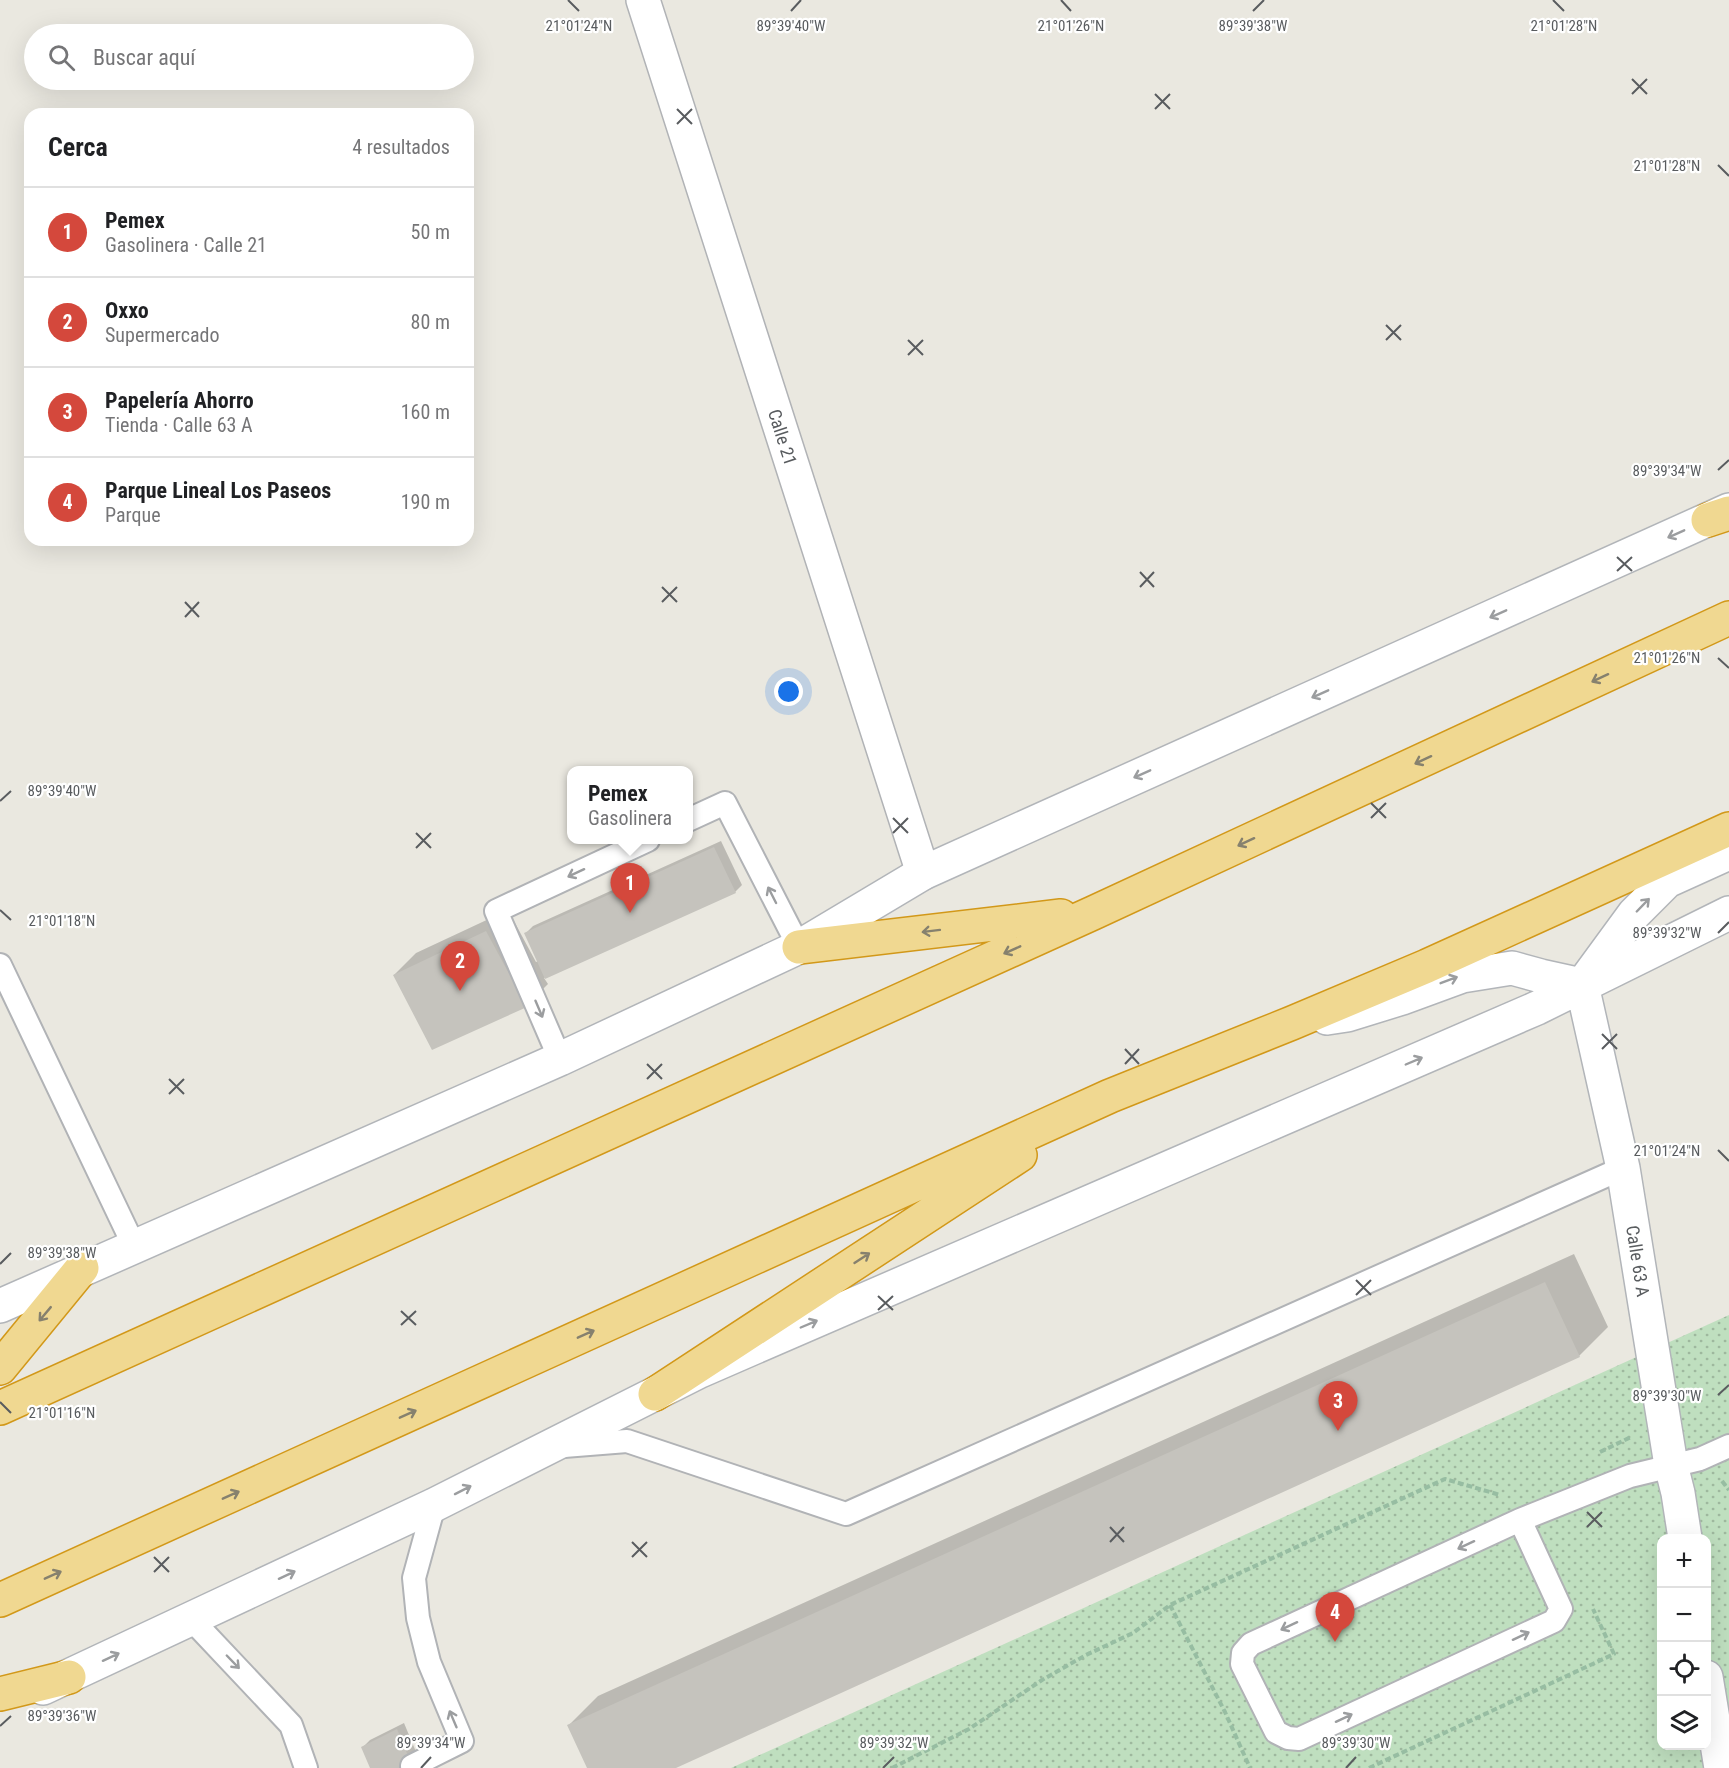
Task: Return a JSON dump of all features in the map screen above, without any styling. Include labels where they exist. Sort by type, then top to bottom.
[{"type":"highway","points":[[0,1408],[1093,913],[1729,618]]},
{"type":"highway","points":[[0,1600],[1110,1096],[1438,961],[1729,829]]},
{"type":"highway","points":[[799,947],[1093,913]]},
{"type":"highway","points":[[655,1394],[1110,1096]]},
{"type":"highway","points":[[0,1368],[82,1268]]},
{"type":"highway","points":[[0,1694],[69,1677]]},
{"type":"main road","name":"Calle 21","points":[[643,0],[923,873]]},
{"type":"main road","points":[[0,1306],[560,1059],[799,947],[923,873],[1722,514]]},
{"type":"main road","points":[[1582,985],[1634,914],[1667,881],[1729,853]]},
{"type":"main road","points":[[0,1708],[434,1505],[711,1366],[1527,1012],[1729,913]]},
{"type":"main road","points":[[1292,1023],[1347,1015],[1402,998],[1462,975],[1512,968],[1582,985]]},
{"type":"main road","name":"Calle 63 A","points":[[1582,985],[1623,1168],[1684,1534]]},
{"type":"main road","points":[[1710,1696],[1720,1768]]},
{"type":"lane","points":[[693,818],[725,803],[799,947]]},
{"type":"lane","points":[[560,1059],[496,911],[639,844]]},
{"type":"lane","points":[[0,965],[134,1246]]},
{"type":"lane","points":[[547,1448],[627,1441],[846,1514],[1623,1168]]},
{"type":"lane","points":[[1520,1520],[1561,1609],[1554,1621],[1299,1739],[1288,1738],[1276,1732],[1242,1664],[1243,1653],[1251,1644],[1520,1520],[1630,1476],[1700,1459],[1729,1446]]},
{"type":"lane","points":[[412,1766],[462,1741],[429,1662],[418,1618],[414,1578],[434,1505]]},
{"type":"lane","points":[[192,1620],[291,1725],[306,1768]]},
{"type":"path","points":[[1597,1453],[1638,1434]]},
{"type":"path","points":[[892,1768],[969,1729],[1042,1680],[1086,1655],[1133,1633],[1170,1605],[1445,1479],[1504,1496]]},
{"type":"path","points":[[1170,1605],[1250,1768]]},
{"type":"green space","points":[[1729,1315],[1729,1768],[731,1768]]},
{"type":"building","points":[[714,847],[736,893],[545,979],[524,933]]},
{"type":"building","points":[[486,931],[527,1007],[432,1050],[393,975]]},
{"type":"building","points":[[1545,1282],[1580,1357],[676,1768],[587,1768],[567,1725]]},
{"type":"building","points":[[397,1729],[413,1768],[370,1768],[361,1747]]},
{"type":"place","name":"Pemex","points":[[630,913]]},
{"type":"place","name":"Oxxo","points":[[460,991]]},
{"type":"place","name":"Papelería Ahorro","points":[[1338,1431]]},
{"type":"place","name":"Parque Lineal Los Paseos","points":[[1335,1642]]}]
